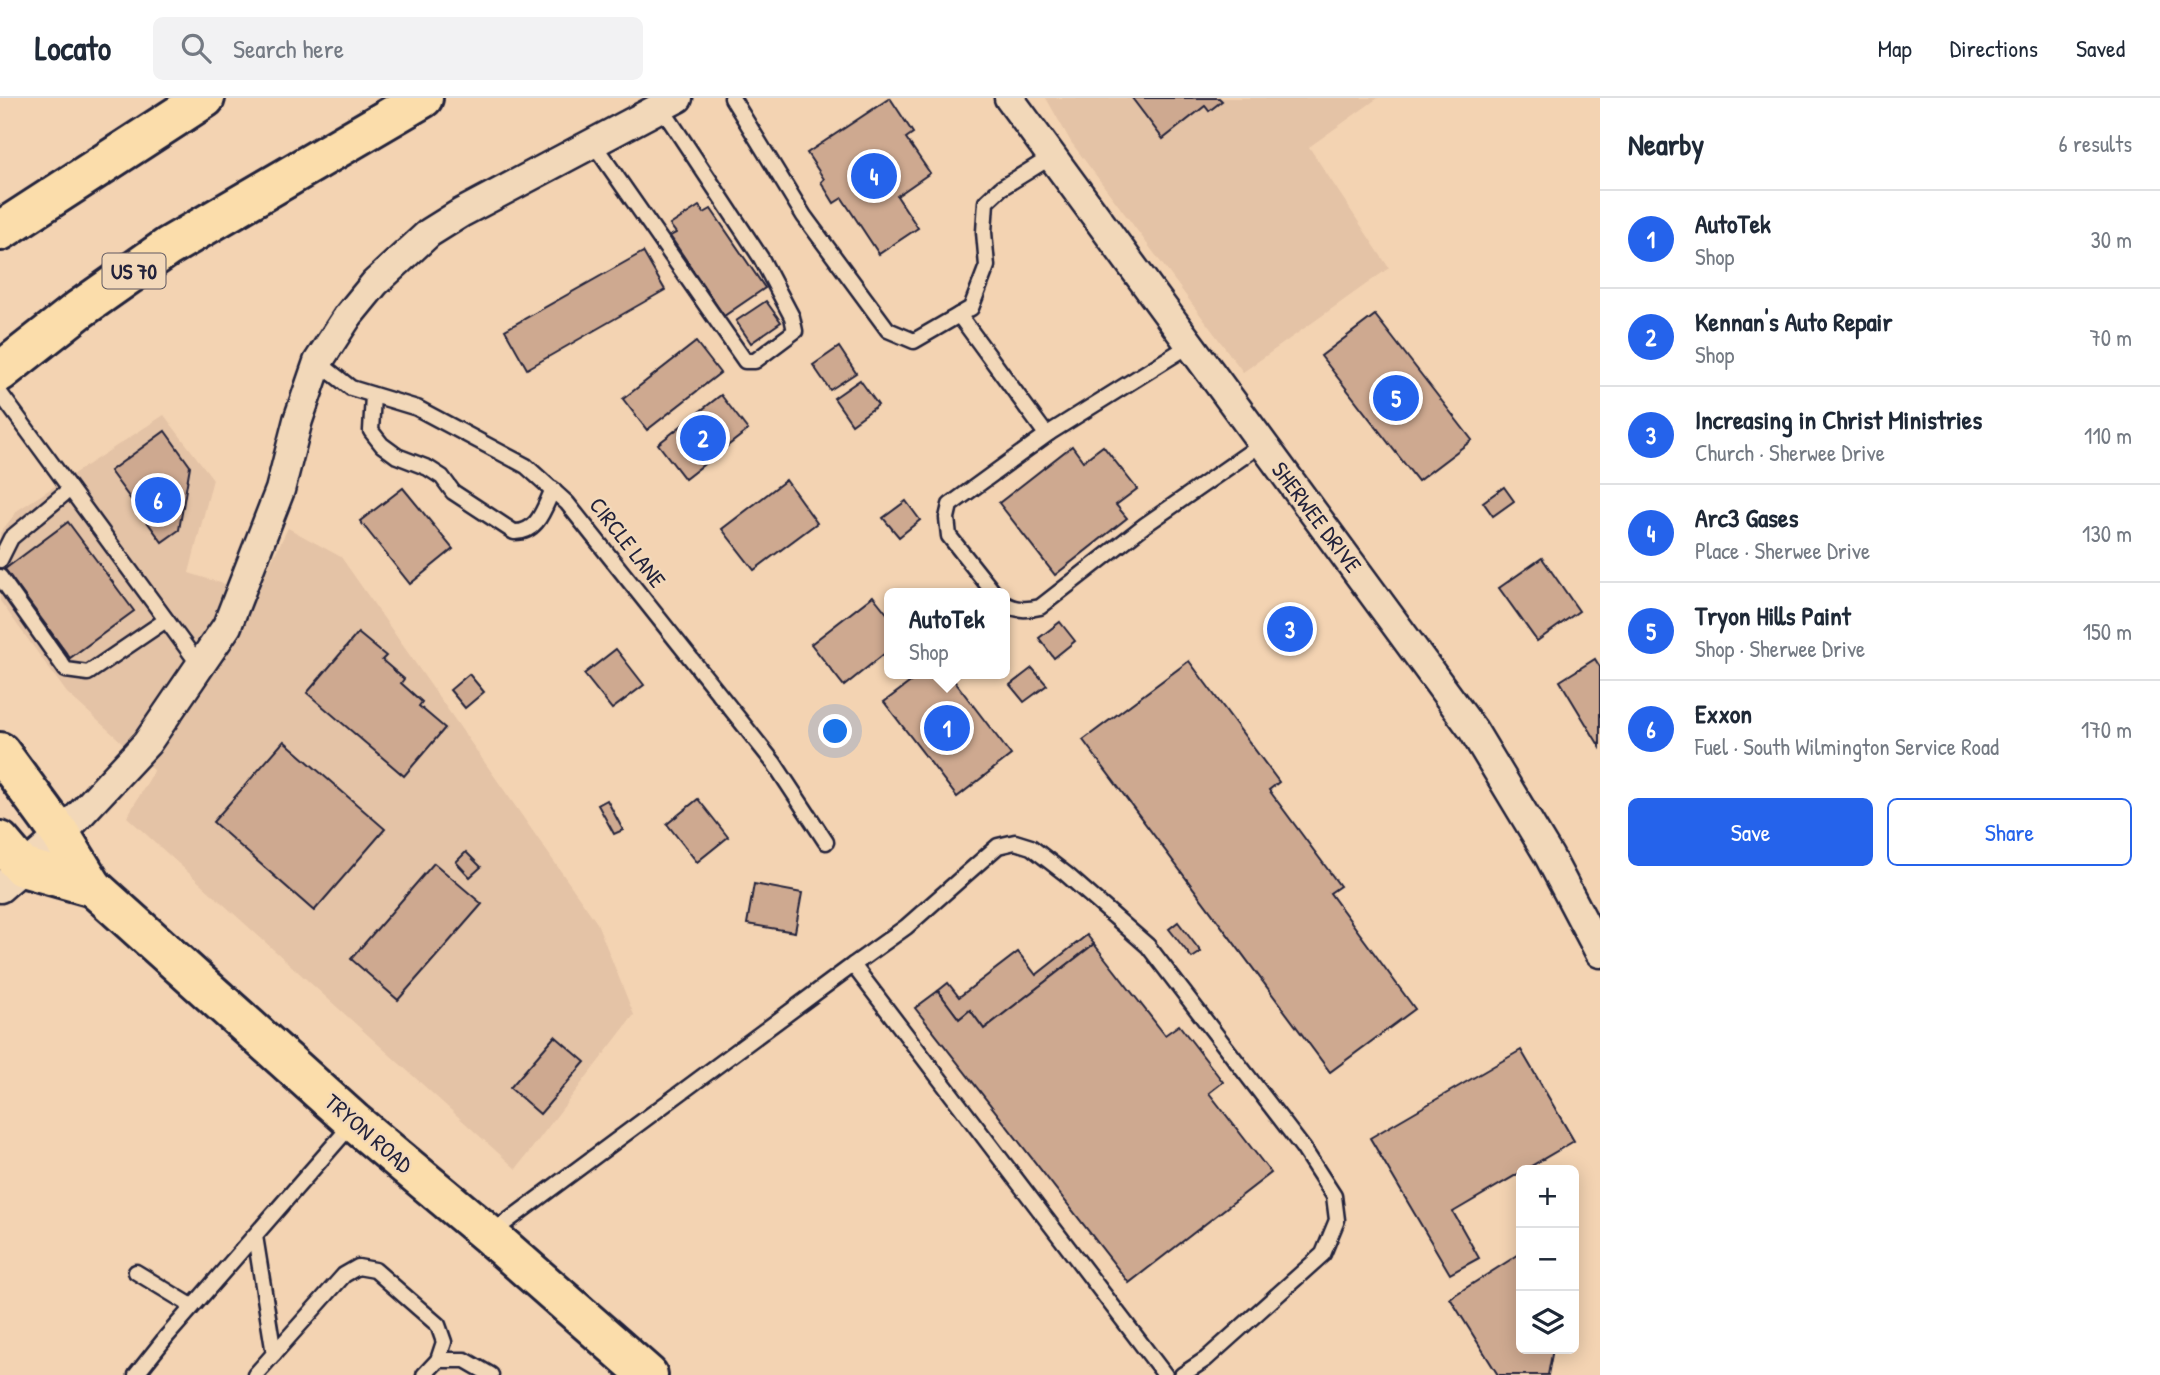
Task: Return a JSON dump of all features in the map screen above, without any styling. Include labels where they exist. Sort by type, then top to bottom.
[{"type":"main road","points":[[0,232],[205,98]]},
{"type":"main road","name":"US 70","points":[[0,372],[80,309],[168,247],[423,98]]},
{"type":"main road","name":"TRYON ROAD","points":[[0,752],[61,835],[93,887],[354,1122],[489,1235],[648,1375]]},
{"type":"main road","name":"TRYON ROAD","points":[[7,865],[93,887]]},
{"type":"street","name":"SHERWEE DRIVE","points":[[1009,98],[1473,730],[1549,856],[1600,953]]},
{"type":"street","points":[[7,865],[61,835],[147,743],[227,626],[280,490],[298,420],[318,362],[348,316],[375,283],[429,233],[461,213],[670,103]]},
{"type":"lane","points":[[732,98],[804,216],[888,330],[914,341],[971,308],[987,266],[984,232],[986,202],[1001,188],[1051,157]]},
{"type":"lane","points":[[593,144],[745,361],[755,361],[795,331],[792,317],[761,258],[670,103]]},
{"type":"lane","points":[[959,315],[1043,430],[1049,433]]},
{"type":"lane","points":[[990,588],[949,536],[947,518],[950,505],[1049,433],[1190,345]]},
{"type":"lane","name":"CIRCLE LANE","points":[[318,362],[351,388],[418,408],[526,466],[567,502],[774,763],[826,842]]},
{"type":"lane","points":[[0,393],[200,666]]},
{"type":"lane","points":[[373,395],[371,431],[382,445],[397,456],[428,468],[442,477],[453,492],[514,532],[524,532],[535,525],[553,489]]},
{"type":"lane","points":[[1010,607],[1025,610],[1040,607],[1145,525],[1262,443]]},
{"type":"lane","points":[[0,560],[11,538],[69,489]]},
{"type":"lane","points":[[0,577],[66,670],[88,673],[166,620]]},
{"type":"lane","points":[[489,1235],[906,927],[998,846],[1015,842],[1031,846],[1148,946],[1303,1148],[1334,1196],[1337,1220],[1323,1254],[1206,1359],[1182,1375]]},
{"type":"lane","points":[[853,965],[1165,1375]]},
{"type":"lane","points":[[136,1375],[192,1306],[354,1122]]},
{"type":"lane","points":[[255,1236],[274,1354]]},
{"type":"lane","points":[[255,1375],[344,1275],[358,1267],[374,1269],[438,1325],[444,1342],[438,1360],[424,1375]]},
{"type":"lane","points":[[136,1272],[192,1306]]},
{"type":"lane","points":[[438,1360],[465,1360],[491,1375]]},
{"type":"shaded area","points":[[1046,98],[1378,98],[1309,147],[1389,268],[1243,372],[1071,142]]},
{"type":"shaded area","points":[[164,415],[213,479],[189,573],[255,594],[288,528],[341,557],[597,923],[634,1015],[516,1169],[127,817],[154,771],[67,693],[0,601],[0,533],[18,510]]},
{"type":"building","points":[[890,98],[913,133],[906,138],[930,173],[897,196],[918,228],[879,254],[842,198],[834,203],[821,182],[824,179],[807,153]]},
{"type":"building","points":[[1132,98],[1219,98],[1222,101],[1209,111],[1205,106],[1163,139]]},
{"type":"building","points":[[699,206],[704,213],[711,209],[765,288],[724,316],[670,236],[676,233],[670,225]]},
{"type":"building","points":[[643,252],[665,290],[527,369],[505,330]]},
{"type":"building","points":[[766,301],[781,322],[751,343],[736,321]]},
{"type":"building","points":[[1375,315],[1472,440],[1418,481],[1321,356]]},
{"type":"building","points":[[696,342],[720,373],[647,430],[623,399]]},
{"type":"building","points":[[839,347],[856,373],[830,390],[813,365]]},
{"type":"building","points":[[860,380],[878,405],[852,424],[834,398]]},
{"type":"building","points":[[721,395],[748,430],[685,479],[658,444]]},
{"type":"building","points":[[165,431],[190,466],[179,530],[162,542],[110,471]]},
{"type":"building","points":[[1072,446],[1083,461],[1103,446],[1137,489],[1116,505],[1127,518],[1055,575],[999,503]]},
{"type":"building","points":[[786,480],[817,523],[754,570],[722,529]]},
{"type":"building","points":[[1504,487],[1514,501],[1493,516],[1483,502]]},
{"type":"building","points":[[403,488],[453,549],[410,584],[360,521]]},
{"type":"building","points":[[906,501],[920,520],[899,537],[883,518]]},
{"type":"building","points":[[68,522],[134,611],[70,658],[5,569]]},
{"type":"building","points":[[1542,558],[1579,611],[1537,641],[1499,588]]},
{"type":"building","points":[[873,596],[884,610],[884,654],[844,686],[811,644]]},
{"type":"building","points":[[1060,622],[1075,641],[1054,658],[1039,638]]},
{"type":"building","points":[[358,633],[386,656],[382,660],[404,679],[401,683],[422,702],[419,706],[445,728],[404,776],[307,693]]},
{"type":"building","points":[[616,649],[644,685],[612,709],[584,674]]},
{"type":"building","points":[[1595,659],[1600,667],[1600,747],[1560,681]]},
{"type":"building","points":[[1189,661],[1279,782],[1269,790],[1340,886],[1330,893],[1415,1009],[1330,1072],[1083,740]]},
{"type":"building","points":[[1032,668],[1047,685],[1024,702],[1010,685]]},
{"type":"building","points":[[469,674],[484,692],[465,708],[450,690]]},
{"type":"building","points":[[914,679],[953,679],[1011,755],[957,797],[884,702]]},
{"type":"building","points":[[284,741],[385,829],[314,911],[213,822]]},
{"type":"building","points":[[698,799],[728,837],[697,862],[667,824]]},
{"type":"building","points":[[607,800],[623,830],[614,834],[598,805]]},
{"type":"building","points":[[466,852],[481,867],[470,877],[456,862]]},
{"type":"building","points":[[434,863],[482,904],[398,1000],[351,959]]},
{"type":"building","points":[[754,884],[802,893],[795,932],[747,924]]},
{"type":"building","points":[[1178,922],[1201,952],[1192,958],[1169,929]]},
{"type":"building","points":[[1087,935],[1094,944],[984,1029],[970,1010],[959,1019],[938,991],[948,983],[959,997],[1018,952],[1036,975]]},
{"type":"building","points":[[1094,944],[1165,1035],[1179,1025],[1223,1082],[1209,1093],[1271,1173],[1129,1283],[915,1008],[938,991],[959,1019],[970,1010],[984,1029]]},
{"type":"building","points":[[555,1036],[585,1062],[540,1114],[510,1088]]},
{"type":"building","points":[[1521,1050],[1574,1141],[1533,1165],[1516,1165],[1516,1175],[1453,1212],[1479,1258],[1450,1274],[1370,1138]]},
{"type":"building","points":[[1516,1256],[1516,1354],[1552,1354],[1548,1375],[1498,1375],[1450,1298]]},
{"type":"place","name":"Arc3 Gases","points":[[874,176]]},
{"type":"place","name":"Tryon Hills Paint","points":[[1396,398]]},
{"type":"place","name":"Kennan's Auto Repair","points":[[703,438]]},
{"type":"place","name":"Exxon","points":[[158,500]]},
{"type":"place","name":"Increasing in Christ Ministries","points":[[1290,629]]},
{"type":"place","name":"AutoTek","points":[[947,728]]}]
